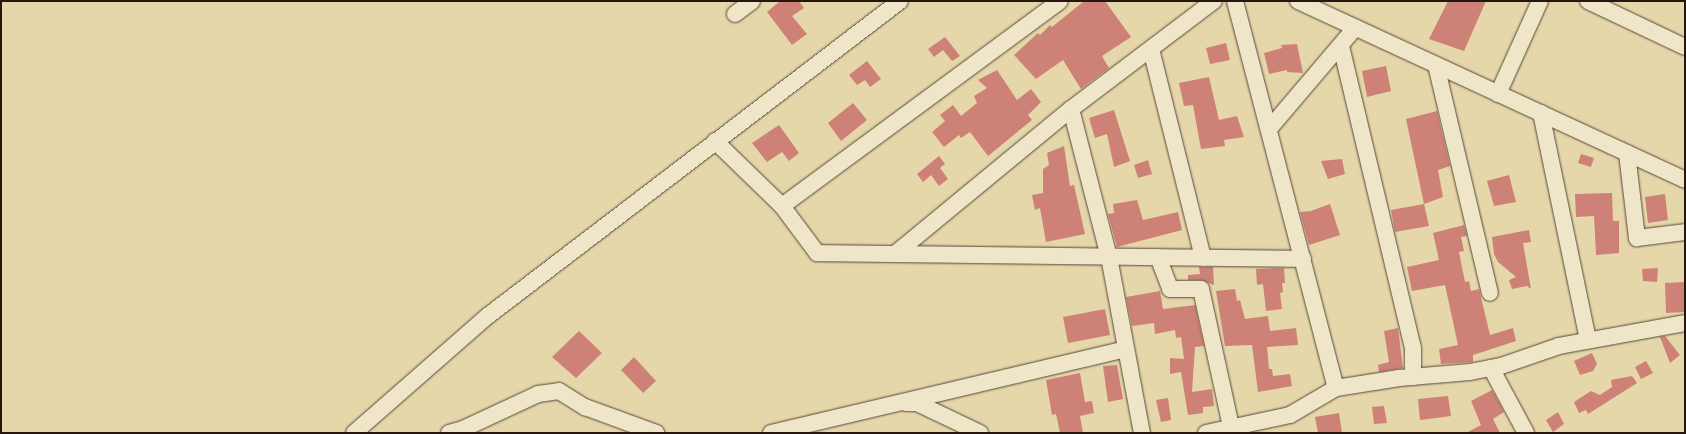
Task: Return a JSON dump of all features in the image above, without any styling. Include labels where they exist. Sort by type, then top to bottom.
[{"type":"street","points":[[735,14],[752,1]]},
{"type":"street","points":[[354,433],[489,315],[715,140],[900,1]]},
{"type":"street","points":[[782,206],[1060,1]]},
{"type":"street","points":[[895,254],[1071,109],[1214,1]]},
{"type":"street","points":[[1235,1],[1336,388]]},
{"type":"street","points":[[1298,1],[1685,180]]},
{"type":"street","points":[[1498,94],[1540,1]]},
{"type":"street","points":[[1588,1],[1685,46]]},
{"type":"street","points":[[1269,129],[1355,28]]},
{"type":"street","points":[[1341,46],[1413,348],[1412,377]]},
{"type":"street","points":[[1151,49],[1203,258]]},
{"type":"street","points":[[1436,65],[1490,293]]},
{"type":"street","points":[[1071,109],[1109,257],[1142,433]]},
{"type":"street","points":[[1541,113],[1588,340]]},
{"type":"street","points":[[715,140],[782,206],[817,253],[1303,259]]},
{"type":"street","points":[[1627,153],[1637,238],[1685,232]]},
{"type":"street","points":[[1158,257],[1170,289],[1200,289],[1231,427]]},
{"type":"street","points":[[1206,433],[1290,415],[1336,388],[1491,368],[1559,346],[1685,324]]},
{"type":"street","points":[[771,433],[1126,349]]},
{"type":"street","points":[[1491,368],[1526,433]]},
{"type":"street","points":[[449,433],[463,430],[538,394],[559,391],[585,407],[656,433]]},
{"type":"street","points":[[895,404],[917,403],[980,433]]},
{"type":"building","points":[[780,1],[799,1],[804,8],[792,16],[807,34],[792,45],[767,12]]},
{"type":"building","points":[[1084,1],[1105,1],[1131,37],[1102,56],[1109,68],[1081,89],[1063,60],[1036,79],[1014,55],[1038,33],[1040,35],[1050,25],[1052,27]]},
{"type":"building","points":[[1448,1],[1486,1],[1464,51],[1429,39]]},
{"type":"building","points":[[945,37],[960,56],[952,61],[943,50],[934,57],[928,49]]},
{"type":"building","points":[[1226,43],[1230,60],[1210,64],[1206,48]]},
{"type":"building","points":[[1297,44],[1303,73],[1287,72],[1287,70],[1269,74],[1264,53],[1282,48],[1281,45]]},
{"type":"building","points":[[867,61],[881,79],[870,87],[865,80],[857,85],[849,75]]},
{"type":"building","points":[[1386,66],[1391,91],[1367,97],[1362,71]]},
{"type":"building","points":[[997,70],[1017,100],[1031,89],[1041,102],[1028,115],[1032,120],[988,156],[970,132],[961,138],[959,135],[944,147],[932,132],[945,121],[940,115],[953,105],[961,116],[977,103],[974,96],[987,88],[978,80]]},
{"type":"building","points":[[1209,77],[1219,120],[1237,116],[1244,137],[1224,140],[1225,146],[1201,149],[1193,105],[1184,106],[1179,83]]},
{"type":"building","points":[[853,103],[867,120],[841,141],[828,123]]},
{"type":"building","points":[[1114,110],[1130,161],[1114,167],[1107,134],[1095,138],[1089,118]]},
{"type":"building","points":[[1437,111],[1450,166],[1438,170],[1443,197],[1424,204],[1406,119]]},
{"type":"building","points":[[779,125],[799,153],[789,161],[782,152],[767,162],[752,143]]},
{"type":"building","points":[[1064,146],[1070,186],[1074,185],[1085,234],[1046,242],[1040,208],[1035,210],[1032,195],[1043,193],[1043,169],[1049,165],[1047,153]]},
{"type":"building","points":[[1581,154],[1594,158],[1591,167],[1578,163]]},
{"type":"building","points":[[939,156],[945,164],[940,168],[948,179],[939,186],[931,175],[923,182],[917,174]]},
{"type":"building","points":[[1342,159],[1345,174],[1328,179],[1321,161]]},
{"type":"building","points":[[1148,160],[1152,174],[1138,178],[1134,165]]},
{"type":"building","points":[[1509,175],[1516,202],[1494,206],[1487,181]]},
{"type":"building","points":[[1612,193],[1613,221],[1619,221],[1619,253],[1596,255],[1594,216],[1576,217],[1575,194]]},
{"type":"building","points":[[1665,194],[1668,220],[1648,223],[1645,197]]},
{"type":"building","points":[[1137,200],[1143,220],[1178,212],[1182,230],[1117,247],[1108,214],[1114,213],[1113,204]]},
{"type":"building","points":[[1330,204],[1340,235],[1309,245],[1300,212],[1311,211]]},
{"type":"building","points":[[1424,204],[1429,226],[1395,232],[1391,210]]},
{"type":"building","points":[[1464,225],[1467,236],[1461,237],[1464,251],[1459,252],[1465,282],[1469,281],[1471,291],[1479,289],[1490,335],[1513,328],[1516,341],[1473,355],[1473,362],[1441,364],[1439,349],[1458,345],[1445,285],[1412,291],[1407,267],[1439,260],[1433,233]]},
{"type":"building","points":[[1529,230],[1531,242],[1523,243],[1531,289],[1527,286],[1512,289],[1509,280],[1516,277],[1498,262],[1494,254],[1492,237]]},
{"type":"building","points":[[1199,267],[1213,267],[1214,285],[1201,280],[1188,280],[1188,275],[1200,274]]},
{"type":"building","points":[[1284,268],[1285,283],[1282,283],[1283,292],[1280,293],[1282,309],[1266,311],[1263,284],[1257,285],[1256,269]]},
{"type":"building","points":[[1658,268],[1657,282],[1643,281],[1642,269]]},
{"type":"building","points":[[1685,282],[1685,312],[1666,313],[1665,283]]},
{"type":"building","points":[[1235,289],[1237,301],[1240,300],[1245,319],[1268,316],[1270,331],[1296,328],[1298,345],[1267,347],[1269,369],[1272,369],[1273,376],[1290,374],[1292,386],[1258,392],[1252,345],[1225,346],[1216,291]]},
{"type":"building","points":[[1160,291],[1163,309],[1195,305],[1204,346],[1195,347],[1192,392],[1212,389],[1214,406],[1203,407],[1203,413],[1188,415],[1181,372],[1170,374],[1170,358],[1184,359],[1181,337],[1176,338],[1175,330],[1155,334],[1154,323],[1132,326],[1126,297]]},
{"type":"building","points":[[1105,309],[1110,335],[1068,343],[1063,317]]},
{"type":"building","points":[[1398,328],[1403,368],[1379,372],[1378,365],[1389,362],[1384,331]]},
{"type":"building","points":[[579,331],[602,353],[576,378],[552,357]]},
{"type":"building","points":[[1665,336],[1680,355],[1670,363],[1660,337]]},
{"type":"building","points":[[1592,353],[1597,364],[1593,371],[1580,375],[1574,361]]},
{"type":"building","points":[[634,357],[656,381],[643,393],[621,370]]},
{"type":"building","points":[[1646,361],[1653,373],[1641,379],[1635,367]]},
{"type":"building","points":[[1117,365],[1123,399],[1108,402],[1103,366]]},
{"type":"building","points":[[1080,373],[1085,402],[1092,401],[1094,413],[1080,416],[1083,433],[1060,433],[1056,414],[1052,415],[1046,380]]},
{"type":"building","points":[[1632,376],[1637,383],[1588,414],[1586,410],[1579,413],[1574,402],[1591,391],[1600,395],[1612,387],[1611,380]]},
{"type":"building","points":[[1492,390],[1504,412],[1493,419],[1500,433],[1466,433],[1481,425],[1471,401]]},
{"type":"building","points":[[1448,396],[1451,416],[1420,420],[1418,399]]},
{"type":"building","points":[[1168,398],[1171,420],[1161,422],[1156,400]]},
{"type":"building","points":[[1384,406],[1387,423],[1374,424],[1372,407]]},
{"type":"building","points":[[1558,412],[1564,424],[1553,432],[1546,420]]},
{"type":"building","points":[[1339,413],[1342,433],[1318,433],[1315,417]]}]
